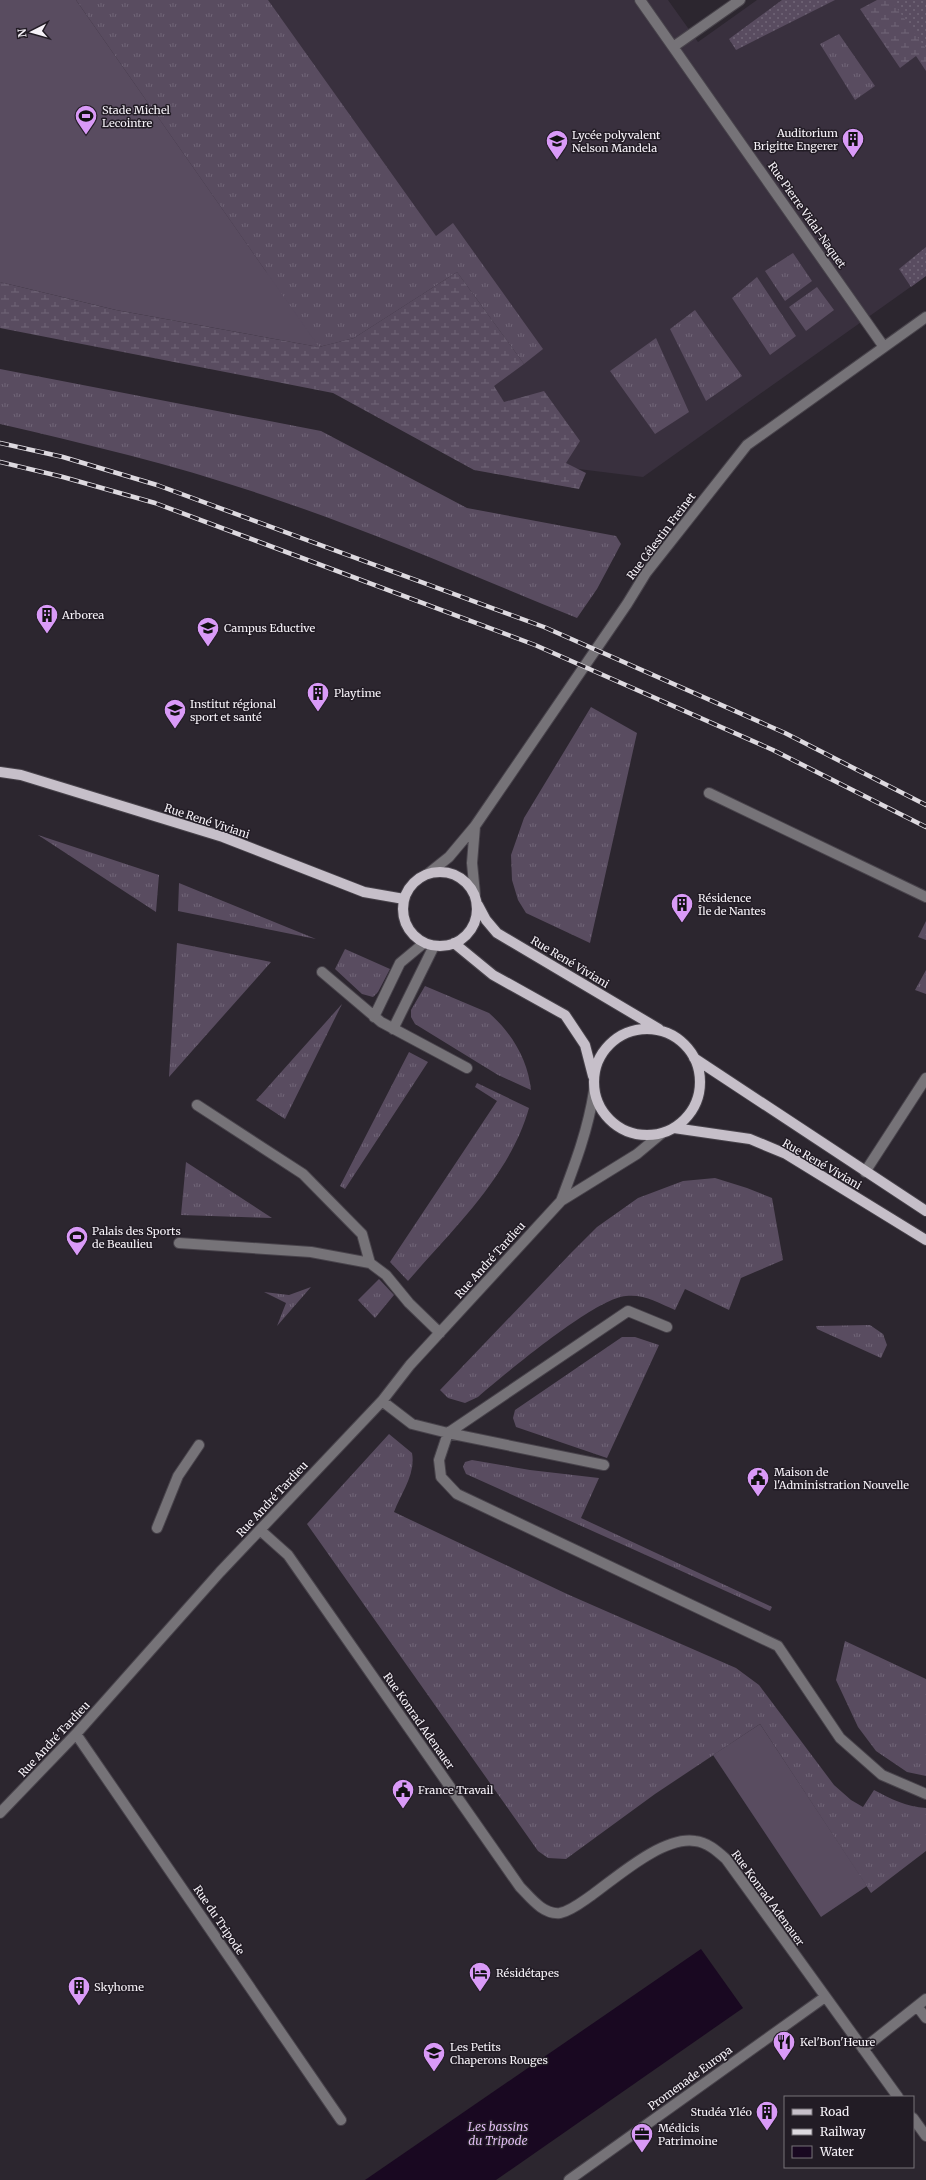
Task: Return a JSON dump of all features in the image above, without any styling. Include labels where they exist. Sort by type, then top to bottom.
[{"type":"main road","name":"Rue René Viviani","points":[[0,772],[21,775],[223,837],[364,892],[404,899]]},
{"type":"main road","points":[[442,872],[456,875],[467,882],[476,898],[477,917],[471,930],[461,940],[454,943],[429,944],[409,929],[404,919],[404,899],[411,886],[422,876],[429,873],[442,872]]},
{"type":"main road","name":"Rue René Viviani","points":[[476,898],[486,920],[497,933],[662,1031]]},
{"type":"main road","points":[[454,943],[493,975],[565,1015],[585,1045],[597,1101],[607,1118],[618,1127],[632,1134],[641,1135],[662,1134],[674,1128],[689,1115],[698,1097],[700,1078],[694,1058],[681,1042],[662,1031],[642,1029],[621,1035],[609,1045],[599,1058],[593,1078]]},
{"type":"main road","name":"Rue René Viviani","points":[[694,1058],[926,1212]]},
{"type":"main road","name":"Rue René Viviani","points":[[674,1128],[750,1139],[786,1154],[926,1240]]},
{"type":"street","name":"Rue Pierre Vidal-Naquet","points":[[640,0],[884,347]]},
{"type":"street","points":[[673,47],[740,0]]},
{"type":"street","name":"Rue Célestin Freinet","points":[[429,873],[449,857],[475,826],[627,604],[646,573],[730,465],[748,445],[926,317]]},
{"type":"street","points":[[709,792],[926,897]]},
{"type":"street","name":"Rue Célestin Freinet","points":[[475,826],[472,863],[476,898]]},
{"type":"street","points":[[374,1017],[400,963],[429,944]]},
{"type":"street","points":[[393,1029],[429,944]]},
{"type":"street","points":[[322,972],[374,1017],[393,1029],[467,1068]]},
{"type":"street","points":[[865,1172],[926,1078]]},
{"type":"street","name":"Rue André Tardieu","points":[[560,1201],[580,1149],[590,1117],[594,1091]]},
{"type":"street","points":[[197,1105],[303,1174],[362,1234],[370,1263]]},
{"type":"street","name":"Rue André Tardieu","points":[[0,1813],[76,1734],[260,1530],[382,1401],[410,1365],[560,1201],[636,1154],[662,1134]]},
{"type":"street","points":[[179,1243],[311,1252],[370,1263],[386,1275],[409,1303],[440,1333]]},
{"type":"street","points":[[667,1327],[628,1311],[448,1433],[439,1460],[441,1477],[457,1494],[778,1646],[840,1738],[882,1775],[926,1794]]},
{"type":"street","points":[[382,1401],[412,1424],[448,1433],[604,1465]]},
{"type":"street","points":[[157,1528],[178,1476],[199,1445]]},
{"type":"street","name":"Rue Konrad Adenauer","points":[[260,1530],[288,1555],[520,1887],[542,1907],[560,1913],[578,1905],[635,1864],[658,1850],[681,1840],[696,1841],[710,1846],[726,1859],[897,2096]]},
{"type":"street","name":"Rue du Tripode","points":[[76,1734],[341,2120]]},
{"type":"street","name":"Promenade Europa","points":[[569,2180],[825,1997]]},
{"type":"street","points":[[864,2049],[926,1999]]},
{"type":"street","points":[[917,2006],[926,2018]]},
{"type":"street","points":[[914,2119],[926,2136]]},
{"type":"shaded area","name":"Lycée polyvalent Nelson Mandela","points":[[76,0],[668,0],[698,42],[757,0],[891,0],[926,49],[926,276],[643,477],[489,458],[340,365],[267,273]]},
{"type":"green space","name":"Stade Michel Lecointre","points":[[0,0],[76,0],[319,347],[116,310],[0,282]]},
{"type":"green space","points":[[76,0],[268,0],[436,236],[453,223],[543,349],[524,364],[457,272],[354,338],[319,347],[0,282],[0,38],[267,273]]},
{"type":"green space","points":[[782,0],[835,0],[736,50],[729,39]]},
{"type":"green space","points":[[877,0],[911,0],[926,9],[926,71],[916,56],[900,68],[860,9]]},
{"type":"green space","points":[[891,0],[926,0],[926,49]]},
{"type":"green space","points":[[839,34],[875,86],[855,100],[820,44]]},
{"type":"green space","points":[[926,247],[926,276],[911,287],[899,269]]},
{"type":"green space","points":[[793,253],[812,281],[785,301],[765,271]]},
{"type":"green space","points":[[457,272],[524,364],[494,386],[504,402],[544,391],[580,441],[566,463],[586,473],[579,489],[474,470],[333,393],[0,328],[0,282],[116,310],[319,347],[354,338]]},
{"type":"green space","points":[[757,277],[796,336],[770,355],[732,298]]},
{"type":"green space","points":[[817,287],[834,310],[806,331],[789,307]]},
{"type":"green space","points":[[695,310],[742,376],[706,401],[670,329]]},
{"type":"green space","points":[[656,338],[689,412],[655,434],[610,371]]},
{"type":"green space","points":[[0,369],[321,431],[467,508],[616,536],[621,544],[597,589],[577,618],[384,539],[266,496],[200,475],[101,448],[0,424]]},
{"type":"green space","points":[[591,707],[637,733],[590,943],[526,913],[518,900],[512,880],[511,855],[524,818]]},
{"type":"green space","points":[[38,835],[159,875],[156,912]]},
{"type":"green space","points":[[179,883],[316,939],[178,911]]},
{"type":"green space","points":[[926,921],[926,940],[918,937]]},
{"type":"green space","points":[[177,943],[271,962],[169,1077]]},
{"type":"green space","points":[[345,949],[390,969],[378,992],[373,997],[362,994],[335,969]]},
{"type":"green space","points":[[926,970],[926,994],[915,990]]},
{"type":"green space","points":[[425,986],[489,1013],[505,1029],[518,1048],[526,1068],[531,1090],[498,1075],[415,1024],[411,1017],[411,1010]]},
{"type":"green space","points":[[342,1004],[285,1119],[256,1100],[258,1098]]},
{"type":"green space","points":[[409,1052],[428,1062],[345,1189],[340,1186]]},
{"type":"green space","points":[[477,1083],[529,1108],[520,1133],[494,1179],[461,1221],[408,1281],[390,1262],[497,1101],[475,1087]]},
{"type":"green space","points":[[186,1162],[272,1218],[181,1215]]},
{"type":"green space","points":[[715,1178],[772,1198],[783,1260],[741,1278],[729,1310],[685,1289],[675,1310],[639,1296],[626,1296],[612,1300],[572,1323],[528,1356],[478,1397],[465,1403],[448,1398],[440,1390],[597,1227],[638,1198],[683,1181]]},
{"type":"green space","points":[[379,1279],[394,1295],[375,1318],[358,1300]]},
{"type":"green space","points":[[311,1287],[277,1326],[286,1303],[264,1292],[289,1295]]},
{"type":"green space","points":[[870,1325],[883,1334],[887,1345],[881,1358],[817,1329],[816,1326]]},
{"type":"green space","points":[[622,1337],[635,1337],[659,1345],[607,1458],[516,1427],[513,1418],[515,1410]]},
{"type":"green space","points":[[389,1434],[412,1453],[413,1461],[410,1476],[394,1512],[567,1594],[736,1668],[759,1685],[834,1785],[851,1800],[863,1807],[874,1790],[906,1804],[926,1808],[926,1851],[871,1893],[760,1724],[655,1794],[566,1859],[548,1858],[538,1851],[307,1524]]},
{"type":"green space","points":[[472,1460],[530,1470],[599,1478],[581,1518],[772,1607],[770,1611],[466,1474],[463,1467],[465,1462]]},
{"type":"green space","points":[[845,1641],[926,1679],[926,1776],[907,1772],[876,1751],[858,1727],[836,1680]]},
{"type":"green space","points":[[760,1724],[867,1886],[821,1917],[713,1755]]},
{"type":"water","name":"Les bassins du Tripode","points":[[701,1949],[743,2008],[496,2180],[365,2180]]},
{"type":"railway","points":[[0,443],[63,457],[157,485],[544,627],[785,733],[926,805]]},
{"type":"railway","points":[[0,462],[63,477],[155,503],[535,645],[773,750],[926,827]]},
{"type":"place","name":"Stade Michel Lecointre","points":[[86,136]]},
{"type":"place","name":"Auditorium Brigitte Engerer","points":[[853,158]]},
{"type":"place","name":"Lycée polyvalent Nelson Mandela","points":[[557,160]]},
{"type":"place","name":"Arborea","points":[[47,634]]},
{"type":"place","name":"Campus Eductive","points":[[208,648]]},
{"type":"place","name":"Playtime","points":[[318,712]]},
{"type":"place","name":"Institut régional sport et santé","points":[[175,730]]},
{"type":"place","name":"Résidence Île de Nantes","points":[[682,924]]},
{"type":"place","name":"Palais des Sports de Beaulieu","points":[[77,1256]]},
{"type":"place","name":"Maison de l'Administration Nouvelle","points":[[758,1498]]},
{"type":"place","name":"France Travail","points":[[403,1810]]},
{"type":"place","name":"Résidétapes","points":[[480,1992]]},
{"type":"place","name":"Skyhome","points":[[79,2006]]},
{"type":"place","name":"Kel'Bon'Heure","points":[[784,2062]]},
{"type":"place","name":"Les Petits Chaperons Rouges","points":[[434,2072]]},
{"type":"place","name":"Studéa Yléo","points":[[767,2132]]},
{"type":"place","name":"Médicis Patrimoine","points":[[642,2154]]}]
